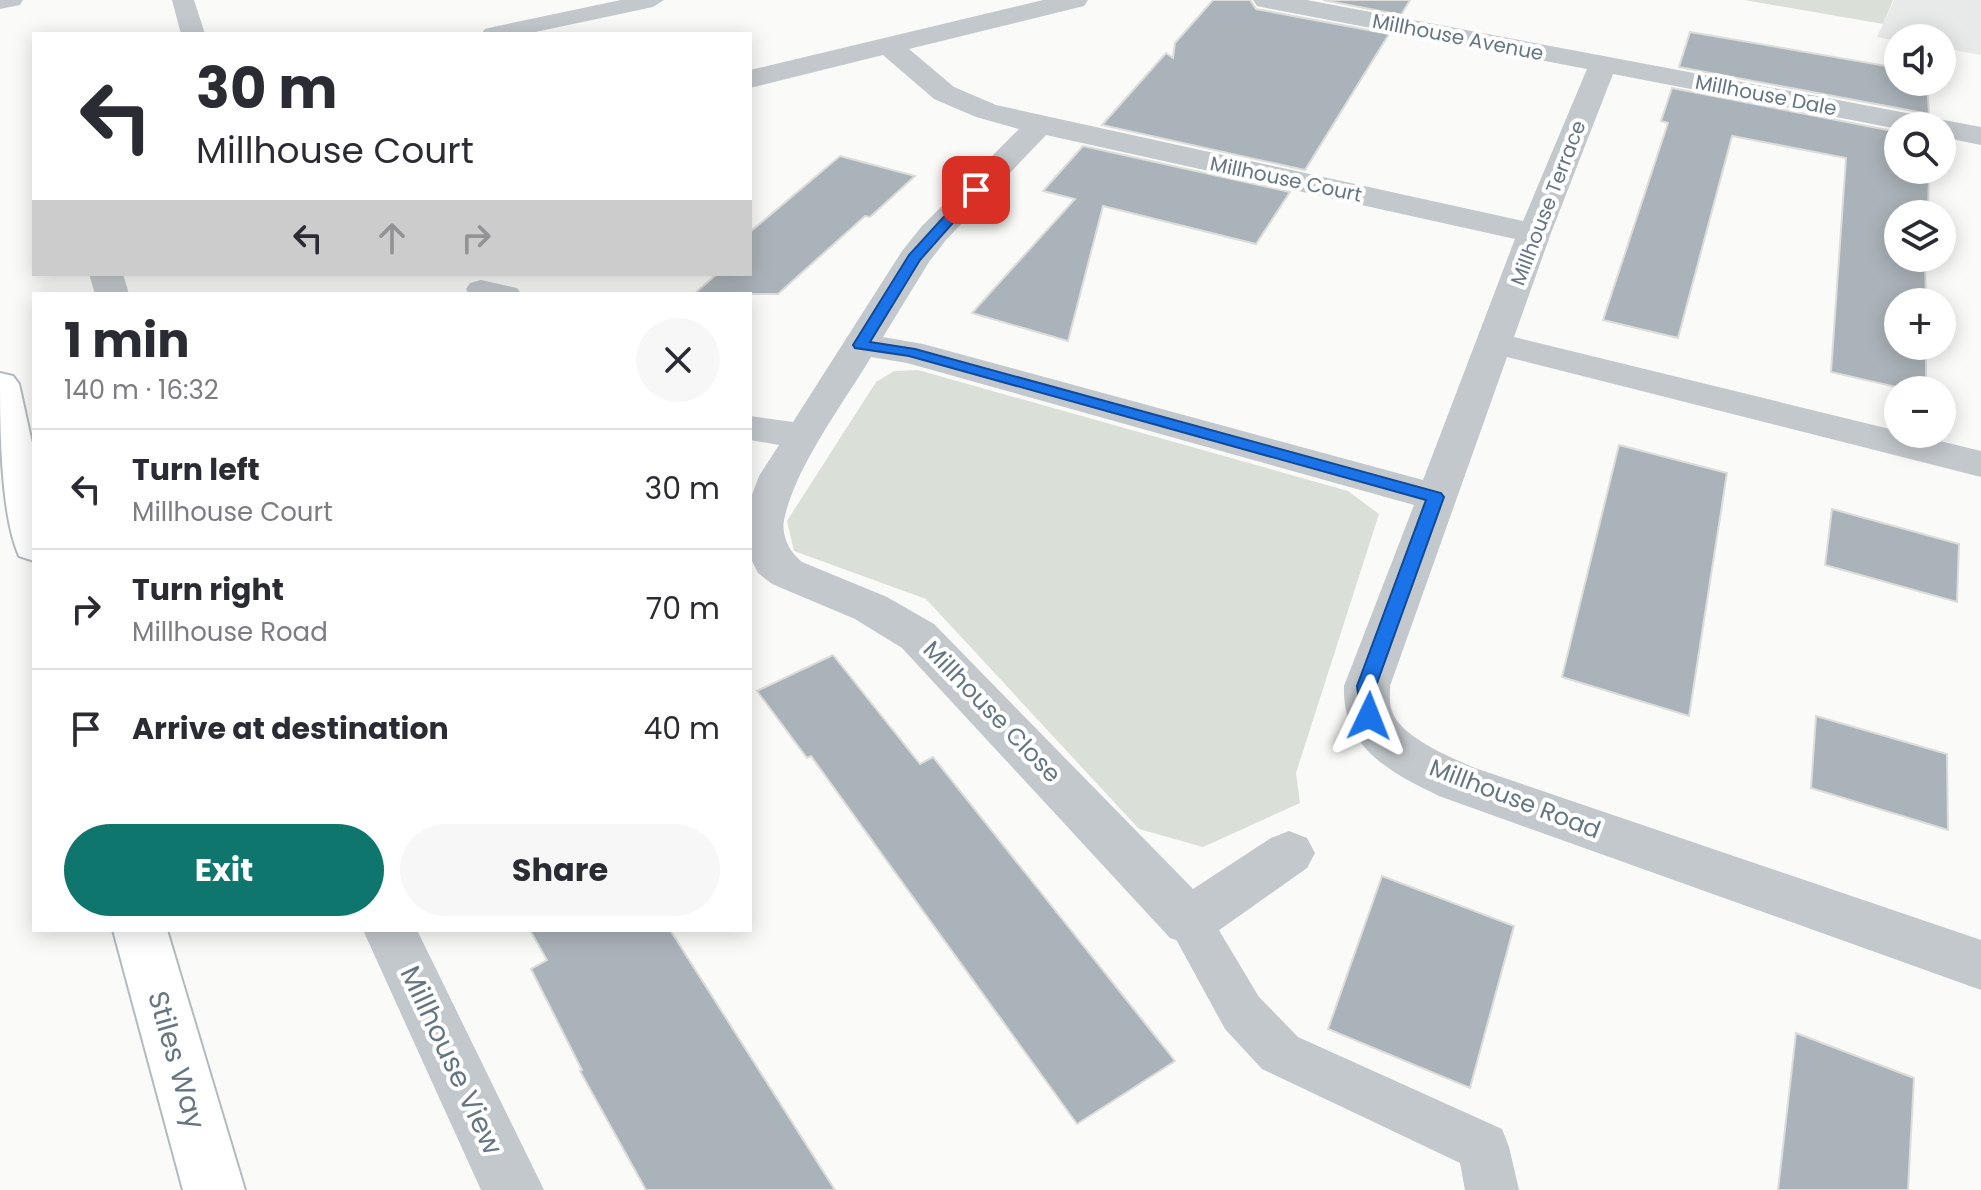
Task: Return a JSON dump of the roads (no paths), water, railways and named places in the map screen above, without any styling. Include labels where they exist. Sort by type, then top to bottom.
[{"type":"main road","points":[[0,384],[32,536]]},
{"type":"main road","name":"Stiles Way","points":[[141,932],[214,1190]]},
{"type":"street","points":[[752,79],[1075,0]]},
{"type":"street","name":"Millhouse Avenue","points":[[1266,0],[1603,64]]},
{"type":"street","points":[[752,428],[804,436],[914,258],[934,233],[1039,125],[986,111],[944,93],[889,46]]},
{"type":"street","name":"Millhouse Dale","points":[[1603,64],[1884,117]]},
{"type":"street","name":"Millhouse Terrace","points":[[1494,343],[1534,233],[1603,64]]},
{"type":"street","name":"Millhouse Court","points":[[1039,125],[1534,233]]},
{"type":"street","points":[[1956,131],[1981,136]]},
{"type":"street","points":[[1494,343],[1981,464]]},
{"type":"street","name":"Millhouse Road","points":[[1494,343],[1367,686],[1369,716],[1400,751],[1426,768],[1457,782],[1981,965]]},
{"type":"street","points":[[861,345],[910,352],[1435,497]]},
{"type":"street","name":"Millhouse Close","points":[[804,436],[779,476],[766,510],[759,557],[773,562],[794,577],[871,608],[918,636],[1189,921]]},
{"type":"street","points":[[1189,921],[1289,853]]},
{"type":"street","name":"Millhouse View","points":[[391,932],[513,1190]]},
{"type":"lane","points":[[0,2],[12,0]]},
{"type":"lane","points":[[183,0],[192,32]]},
{"type":"lane","points":[[502,32],[653,0]]},
{"type":"lane","points":[[1189,921],[1242,1013],[1280,1053],[1483,1147],[1492,1190]]}]
